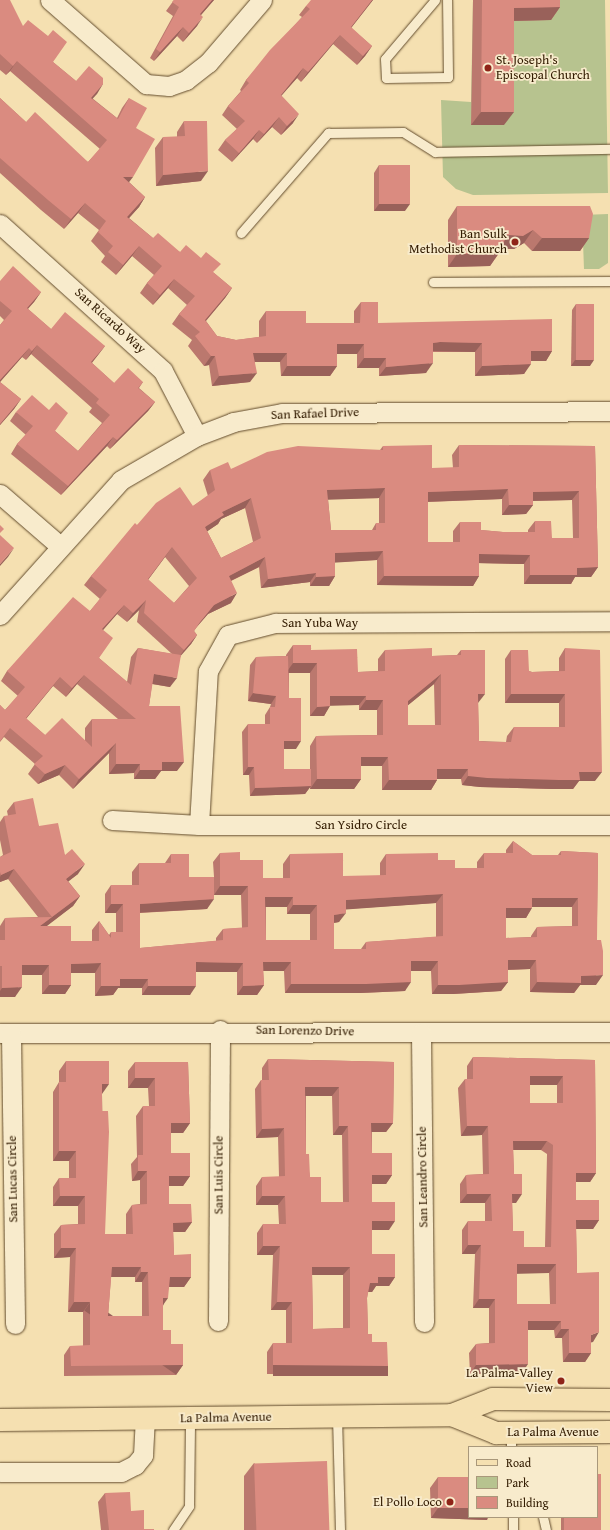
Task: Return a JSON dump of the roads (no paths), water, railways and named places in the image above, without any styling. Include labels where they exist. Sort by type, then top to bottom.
[{"type":"main road","name":"La Palma Avenue","points":[[0,1420],[452,1415],[493,1399],[610,1400]]},
{"type":"main road","name":"La Palma Avenue","points":[[452,1415],[511,1440],[610,1432]]},
{"type":"street","points":[[50,0],[146,84],[169,86],[186,80],[208,63],[262,0]]},
{"type":"street","name":"San Ricardo Way","points":[[0,224],[163,371],[197,436]]},
{"type":"street","name":"San Rafael Drive","points":[[0,615],[60,546],[121,480],[197,436],[233,422],[282,413],[610,411]]},
{"type":"street","points":[[0,494],[60,546]]},
{"type":"street","name":"San Yuba Way","points":[[198,825],[208,670],[228,635],[275,623],[610,621]]},
{"type":"street","name":"San Ysidro Circle","points":[[112,820],[198,825],[610,825]]},
{"type":"street","name":"San Lorenzo Drive","points":[[6,1033],[220,1030],[610,1032]]},
{"type":"street","name":"San Luis Circle","points":[[218,1321],[220,1030]]},
{"type":"street","name":"San Leandro Circle","points":[[421,1032],[424,1322]]},
{"type":"street","name":"San Lucas Circle","points":[[6,1033],[15,1324]]},
{"type":"street","points":[[0,1472],[121,1472],[135,1466],[143,1455],[145,1418]]},
{"type":"lane","points":[[435,0],[385,59],[386,78],[448,77],[447,0]]},
{"type":"lane","points":[[241,233],[328,133],[403,132],[435,152],[610,149]]},
{"type":"lane","points":[[433,282],[610,281]]},
{"type":"lane","points":[[337,1416],[340,1530]]},
{"type":"lane","points":[[172,1530],[189,1506],[190,1418]]},
{"type":"lane","points":[[513,1518],[513,1530]]},
{"type":"lane","points":[[543,1518],[546,1530]]},
{"type":"place","name":"St. Joseph's Episcopal Church","points":[[488,68]]},
{"type":"place","name":"Ban Sulk Methodist Church","points":[[515,242]]},
{"type":"place","name":"La Palma-Valley View","points":[[561,1381]]},
{"type":"place","name":"El Pollo Loco","points":[[450,1502]]}]
